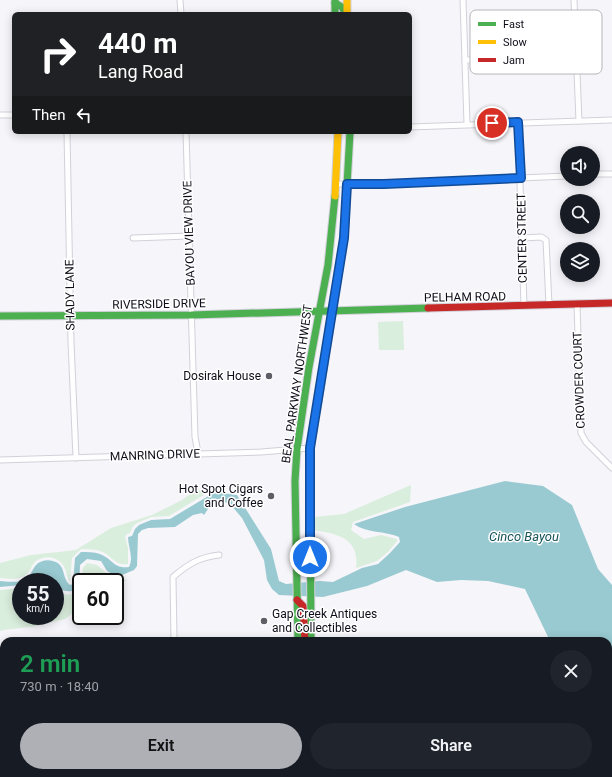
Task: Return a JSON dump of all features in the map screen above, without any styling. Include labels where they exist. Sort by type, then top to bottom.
[{"type":"main road","points":[[347,0],[347,12]]},
{"type":"main road","points":[[335,2],[344,7],[346,12]]},
{"type":"main road","name":"BEAL PARKWAY NORTHWEST","points":[[298,637],[295,481],[297,449],[309,367],[328,265],[336,184],[338,134]]},
{"type":"main road","name":"BEAL PARKWAY NORTHWEST","points":[[311,637],[310,448],[344,238],[350,134]]},
{"type":"main road","name":"PELHAM ROAD","points":[[319,311],[612,303]]},
{"type":"main road","name":"RIVERSIDE DRIVE","points":[[0,316],[191,315],[319,311]]},
{"type":"main road","points":[[297,600],[303,606],[305,637]]},
{"type":"street","points":[[180,0],[181,12]]},
{"type":"street","points":[[463,0],[467,124]]},
{"type":"street","points":[[574,0],[574,10]]},
{"type":"street","points":[[465,60],[470,60]]},
{"type":"street","points":[[577,74],[579,121]]},
{"type":"street","points":[[0,115],[12,114]]},
{"type":"street","points":[[412,127],[518,122],[612,120]]},
{"type":"street","name":"CENTER STREET","points":[[518,122],[524,306]]},
{"type":"street","name":"SHADY LANE","points":[[67,134],[76,458]]},
{"type":"street","name":"BAYOU VIEW DRIVE","points":[[186,134],[195,437],[198,453]]},
{"type":"street","points":[[600,174],[612,174]]},
{"type":"street","points":[[336,184],[384,184],[560,176]]},
{"type":"street","points":[[133,238],[189,236]]},
{"type":"street","points":[[522,238],[541,236],[546,240],[549,305]]},
{"type":"street","name":"CROWDER COURT","points":[[577,304],[580,433],[586,442],[612,468]]},
{"type":"street","name":"MANRING DRIVE","points":[[0,460],[261,452],[310,448]]},
{"type":"street","points":[[174,637],[173,577],[197,560],[204,557],[219,555]]},
{"type":"green space","points":[[403,321],[404,350],[379,350],[378,322]]},
{"type":"green space","points":[[411,485],[410,502],[353,522],[351,530],[364,539],[381,535],[397,539],[389,551],[377,561],[356,568],[356,558],[351,544],[345,539],[331,533],[314,530],[314,517],[344,514]]},
{"type":"green space","points":[[196,490],[212,490],[169,516],[151,517],[133,526],[130,533],[125,537],[128,548],[128,564],[120,564],[100,551],[81,549],[72,558],[70,582],[63,565],[54,558],[50,557],[36,561],[28,573],[12,573],[12,579],[0,578],[0,563],[31,555],[76,550],[111,528],[152,515],[182,500]]},
{"type":"green space","points":[[87,563],[97,565],[106,573],[83,573],[83,568]]},
{"type":"green space","points":[[12,589],[12,625],[41,625],[0,631],[0,590]]},
{"type":"green space","points":[[64,594],[72,594],[72,614],[65,619]]},
{"type":"water","name":"Cinco Bayou","points":[[505,481],[543,486],[572,505],[598,569],[612,585],[612,637],[548,637],[525,589],[488,581],[461,580],[437,582],[406,570],[367,586],[323,597],[279,595],[272,589],[267,580],[264,560],[242,518],[231,505],[218,499],[212,503],[204,515],[202,513],[193,515],[175,527],[148,528],[142,530],[138,534],[137,566],[134,570],[124,574],[110,573],[107,571],[101,561],[87,559],[80,565],[80,573],[74,573],[75,558],[81,552],[93,552],[100,554],[120,567],[129,567],[131,556],[128,537],[132,536],[135,529],[139,525],[151,520],[170,519],[215,492],[237,495],[271,549],[279,581],[286,584],[320,581],[333,582],[362,568],[378,564],[400,542],[399,537],[364,529],[354,524],[405,507]]},
{"type":"water","name":"Cinco Bayou","points":[[47,560],[59,564],[64,573],[31,573],[38,563]]},
{"type":"water","name":"Cinco Bayou","points":[[64,574],[68,583],[70,585],[72,584],[72,591],[64,590]]},
{"type":"water","name":"Cinco Bayou","points":[[0,581],[12,582],[12,586],[0,587]]},
{"type":"traffic: fast","points":[[335,0],[335,12]]},
{"type":"traffic: fast","points":[[335,3],[342,7],[345,12]]},
{"type":"traffic: fast","points":[[337,281],[344,238],[350,134]]},
{"type":"traffic: fast","points":[[298,637],[295,481],[297,449],[309,367],[328,265],[335,196]]},
{"type":"traffic: fast","points":[[0,316],[191,315],[428,308]]},
{"type":"traffic: fast","points":[[311,637],[310,448],[318,401]]},
{"type":"traffic: slow","points":[[347,0],[347,12]]},
{"type":"traffic: slow","points":[[335,196],[338,134]]},
{"type":"traffic: slow","points":[[318,401],[337,281]]},
{"type":"traffic: jam","points":[[428,308],[612,303]]},
{"type":"traffic: jam","points":[[297,600],[303,606],[305,637]]},
{"type":"place","name":"Dosirak House","points":[[269,376]]},
{"type":"place","name":"Hot Spot Cigars and Coffee","points":[[271,496]]},
{"type":"place","name":"Gap Creek Antiques and Collectibles","points":[[264,621]]},
{"type":"route","points":[[310,557],[310,448],[337,289],[344,238],[347,184],[384,184],[521,178],[518,122],[492,123]]}]
